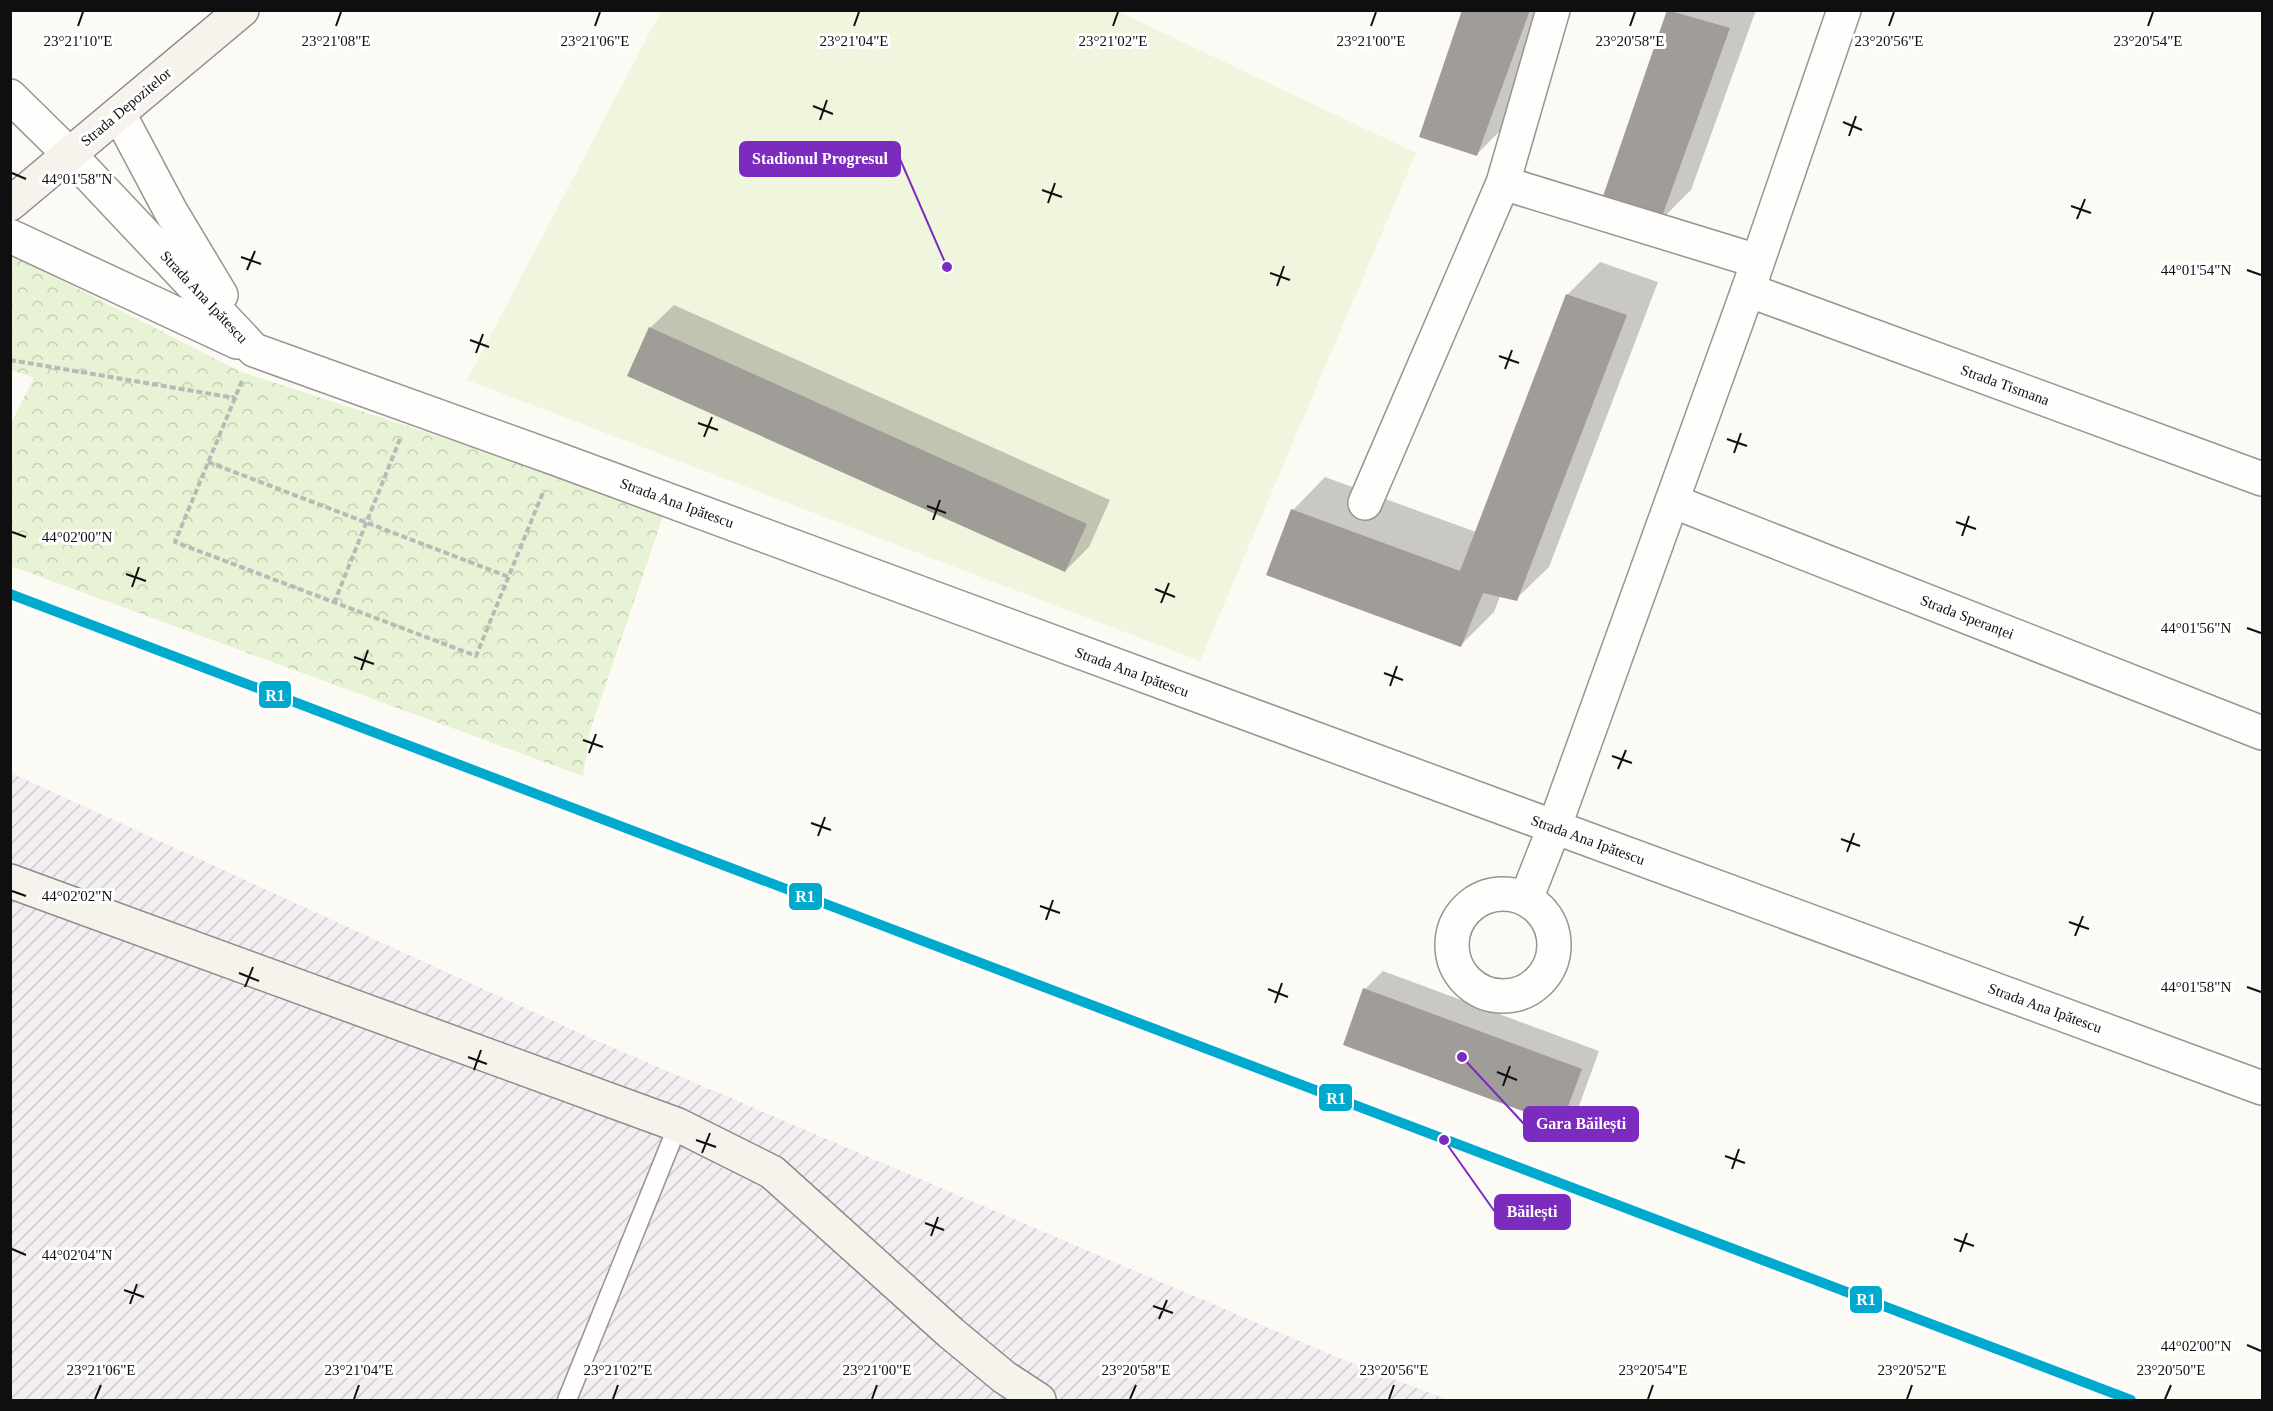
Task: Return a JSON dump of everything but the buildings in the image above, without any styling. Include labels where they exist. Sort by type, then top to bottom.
[{"type":"main road","name":"Strada Depozitelor","points":[[10,204],[242,10]]},
{"type":"main road","points":[[10,881],[678,1125],[772,1172],[951,1333],[1004,1377],[1039,1401]]},
{"type":"street","points":[[1365,503],[1503,183],[1553,10]]},
{"type":"street","points":[[1526,899],[1554,828],[1752,276],[1834,14]]},
{"type":"street","name":"Strada Ana Ipătescu","points":[[10,96],[70,154],[254,350],[557,459],[2262,1088]]},
{"type":"street","points":[[118,114],[170,210],[254,350]]},
{"type":"street","name":"Strada Tismana","points":[[1503,183],[1752,276],[2262,479]]},
{"type":"street","points":[[10,236],[254,350]]},
{"type":"street","name":"Strada Speranței","points":[[1672,501],[2262,733]]},
{"type":"lane","points":[[567,1401],[678,1125]]},
{"type":"path","points":[[254,350],[175,542],[476,656],[557,459]]},
{"type":"path","points":[[10,360],[235,398]]},
{"type":"path","points":[[334,603],[413,407]]},
{"type":"path","points":[[208,462],[509,577]]},
{"type":"shaded area","points":[[11,773],[597,1041],[1344,1360],[1448,1400],[11,1400]]},
{"type":"green space","points":[[661,11],[1117,11],[1416,153],[1200,661],[467,380]]},
{"type":"green space","points":[[10,254],[239,371],[665,510],[590,731],[583,776],[11,566],[11,423],[34,378],[11,370]]},
{"type":"transit line","name":"R1","points":[[10,594],[2131,1400]]},
{"type":"place","name":"Stadionul Progresul","points":[[947,267]]},
{"type":"place","name":"Gara Băilești","points":[[1462,1057]]},
{"type":"place","name":"Băilești","points":[[1444,1140]]}]
